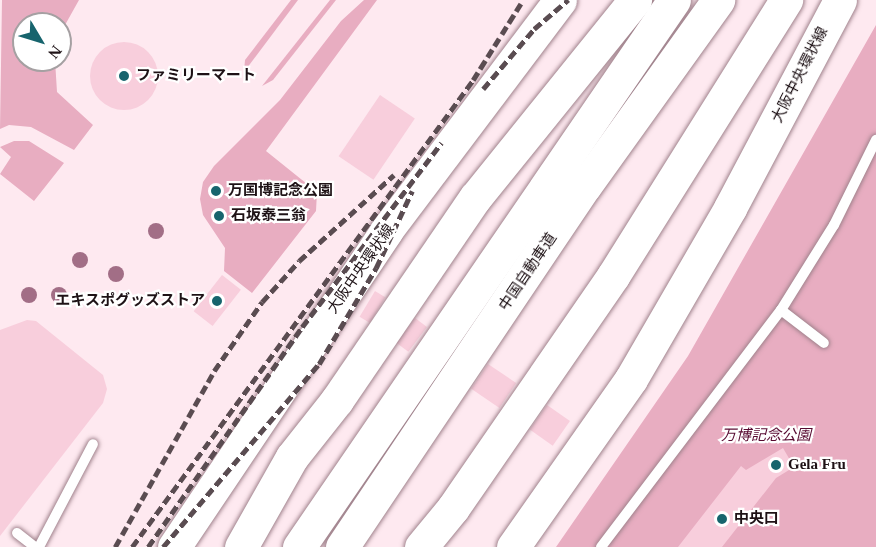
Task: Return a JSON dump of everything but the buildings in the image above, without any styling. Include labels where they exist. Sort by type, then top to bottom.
[{"type":"main road","name":"大阪中央環状線","points":[[174,547],[386,231],[560,0]]},
{"type":"main road","points":[[241,547],[292,457],[337,400],[475,198],[635,0]]},
{"type":"main road","points":[[299,547],[674,0]]},
{"type":"main road","name":"中国自動車道","points":[[342,547],[585,186],[718,0]]},
{"type":"main road","points":[[429,547],[453,508],[644,230],[786,0]]},
{"type":"main road","name":"大阪中央環状線","points":[[513,547],[631,379],[730,208],[840,0]]},
{"type":"main road","points":[[351,547],[417,436]]},
{"type":"main road","points":[[421,547],[453,508]]},
{"type":"lane","points":[[601,547],[781,310],[834,225],[876,140]]},
{"type":"lane","points":[[781,310],[824,343]]},
{"type":"lane","points":[[17,533],[37,547],[93,444]]},
{"type":"green space","points":[[2,0],[79,0],[72,13],[12,12],[12,72],[56,72],[57,92],[93,125],[74,150],[31,127],[9,125],[0,129]]},
{"type":"green space","points":[[291,0],[298,0],[244,72],[245,60]]},
{"type":"green space","points":[[330,0],[336,0],[273,80],[262,86]]},
{"type":"green space","points":[[364,0],[377,0],[266,151],[317,192],[316,211],[252,293],[224,271],[225,248],[203,215],[200,199],[203,182],[214,166],[280,100],[341,21]]},
{"type":"green space","name":"万博記念公園","points":[[876,25],[876,547],[556,547],[688,356]]},
{"type":"green space","points":[[14,141],[29,141],[64,163],[34,201],[0,174],[11,157],[0,147]]},
{"type":"railway","points":[[132,547],[473,80],[523,0]]},
{"type":"railway","points":[[483,89],[534,29],[568,0]]},
{"type":"railway","points":[[148,547],[302,327],[441,143]]},
{"type":"railway","points":[[115,547],[214,371],[262,302],[299,261],[394,175]]},
{"type":"railway","points":[[163,547],[319,364],[376,268],[412,191]]},
{"type":"place","name":"ファミリーマート","points":[[124,76]]},
{"type":"place","name":"万国博記念公園","points":[[216,191]]},
{"type":"place","name":"石坂泰三翁","points":[[219,216]]},
{"type":"place","name":"エキスポグッズストア","points":[[217,301]]},
{"type":"place","name":"Gela Fru","points":[[776,465]]},
{"type":"place","name":"中央口","points":[[722,519]]}]
